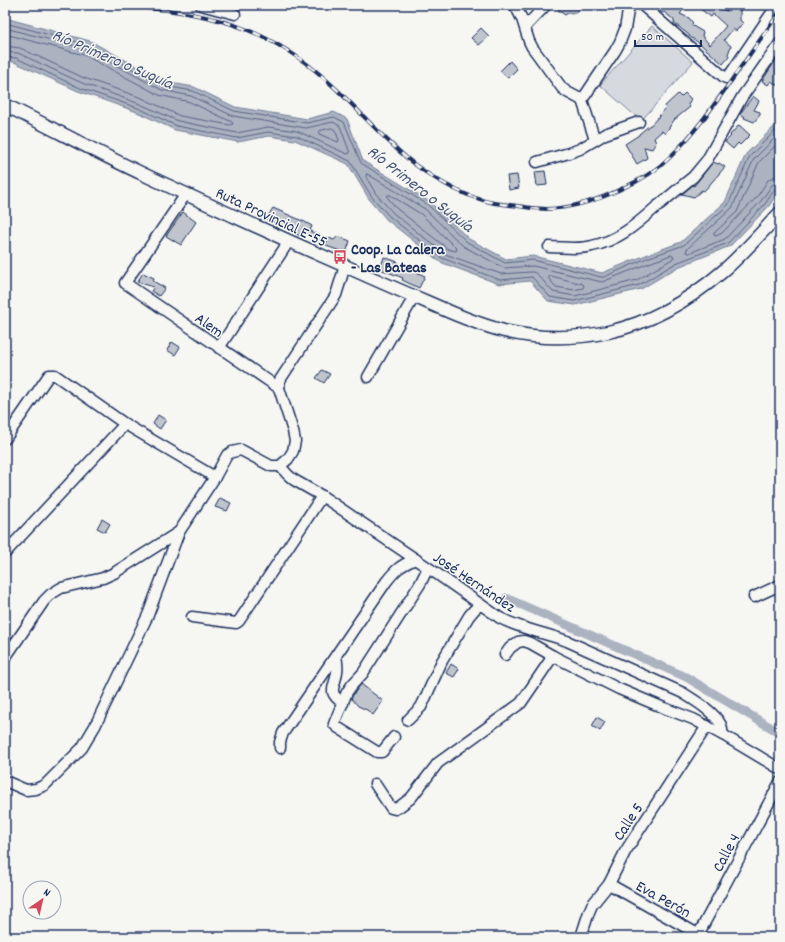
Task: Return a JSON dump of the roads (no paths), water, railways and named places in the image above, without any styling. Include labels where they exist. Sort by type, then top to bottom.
[{"type":"main road","name":"Ruta Provincial E-55","points":[[5,105],[144,175],[414,297],[489,327],[519,334],[547,337],[594,334],[608,332],[656,315],[699,290],[718,275],[737,258],[780,213]]},
{"type":"street","points":[[201,5],[234,14]]},
{"type":"street","points":[[515,5],[522,19],[532,47],[562,88],[582,100],[596,140]]},
{"type":"street","points":[[525,27],[546,5]]},
{"type":"street","points":[[582,100],[620,42],[625,29],[628,5]]},
{"type":"street","points":[[642,5],[726,78],[729,76],[777,5]]},
{"type":"street","points":[[549,247],[591,247],[616,238],[634,226],[693,177],[707,160],[742,97],[780,43]]},
{"type":"street","points":[[537,162],[580,149],[605,134],[639,122]]},
{"type":"street","name":"Alem","points":[[186,194],[125,283],[279,388]]},
{"type":"street","points":[[219,348],[289,241]]},
{"type":"street","points":[[5,781],[26,790],[36,789],[45,785],[82,748],[95,726],[148,615],[179,532],[215,477],[227,455],[240,450],[271,466],[280,466],[294,451],[295,441],[279,388],[280,380],[336,294],[345,266]]},
{"type":"street","points":[[368,377],[414,297]]},
{"type":"street","points":[[5,439],[50,376],[55,375],[125,424],[215,477]]},
{"type":"street","points":[[5,552],[125,424]]},
{"type":"street","name":"José Hernández","points":[[280,466],[294,480],[322,496],[500,618],[510,623],[567,641],[683,693],[718,720],[722,727],[723,735]]},
{"type":"street","points":[[192,617],[236,623],[239,621],[322,496]]},
{"type":"street","points":[[5,658],[51,594],[61,588],[108,576],[179,532]]},
{"type":"street","points":[[280,748],[283,733],[393,573],[399,567],[415,559]]},
{"type":"street","points":[[394,737],[382,752],[377,752],[334,724],[347,692],[371,660],[420,584],[428,568]]},
{"type":"street","points":[[754,597],[780,585]]},
{"type":"street","points":[[408,720],[421,707],[446,655],[469,616],[480,605]]},
{"type":"street","points":[[505,655],[510,648],[518,642],[530,643],[619,689],[707,726],[780,769]]},
{"type":"street","points":[[336,656],[338,671],[333,689],[333,695],[342,703]]},
{"type":"street","points":[[375,784],[391,808],[395,809],[406,802],[438,763],[522,703],[553,656]]},
{"type":"street","name":"Calle 5","points":[[581,937],[592,905],[609,884],[625,852],[707,726]]},
{"type":"street","name":"Calle 4","points":[[699,936],[780,782]]},
{"type":"street","name":"Eva Perón","points":[[609,884],[699,936]]},
{"type":"water","name":"Río Primero o Suquía","points":[[5,18],[90,41],[166,82],[194,87],[235,107],[307,119],[334,112],[347,119],[363,161],[430,202],[469,239],[506,259],[533,256],[602,273],[681,242],[725,202],[746,154],[780,121],[780,189],[769,206],[730,246],[678,267],[641,289],[575,305],[548,301],[530,281],[499,284],[440,262],[387,220],[369,199],[348,164],[295,140],[269,136],[238,142],[175,130],[137,112],[78,91],[14,62],[5,61]]},
{"type":"waterway","points":[[506,598],[686,677],[780,733]]},
{"type":"railway","points":[[113,5],[166,10],[201,16],[235,25],[257,34],[288,51],[316,71],[403,155],[432,176],[452,188],[472,197],[494,203],[547,209],[576,205],[603,197],[641,179],[664,163],[702,121],[780,11]]},
{"type":"place","name":"Coop. La Calera - Las Bateas","points":[[340,257]]}]
